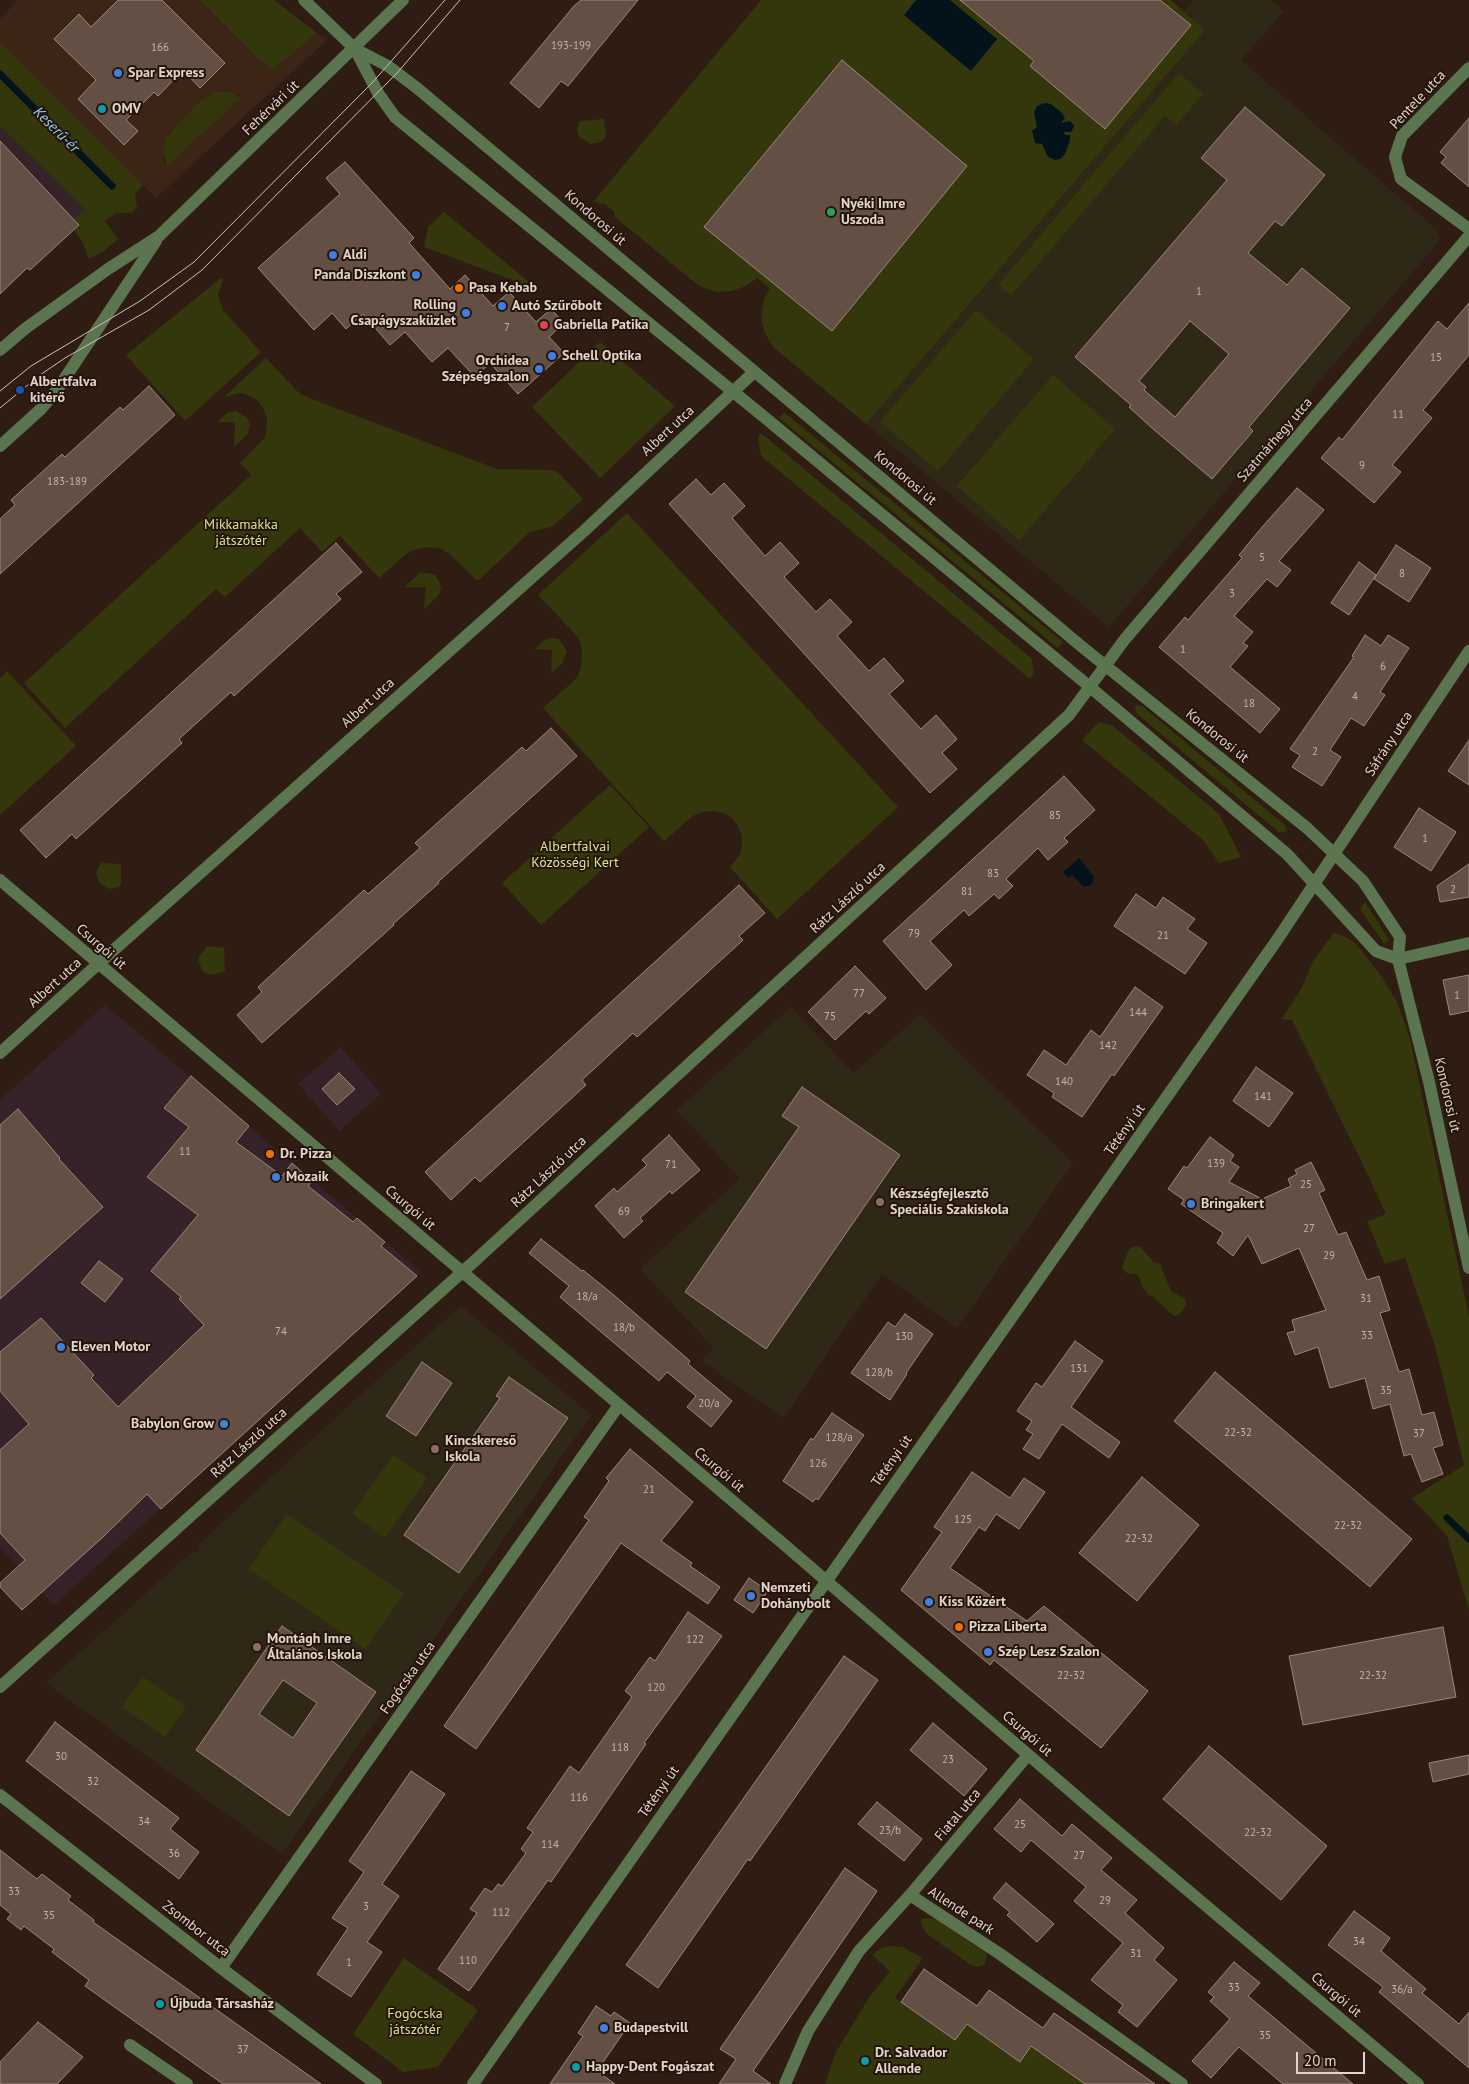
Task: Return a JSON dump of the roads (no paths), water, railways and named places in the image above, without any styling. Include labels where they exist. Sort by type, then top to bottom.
[{"type":"street","name":"Kondorosi út","points":[[304,0],[354,49],[378,93],[396,117],[1090,687],[1287,854],[1376,951],[1398,959]]},
{"type":"street","name":"Fehérvári út","points":[[0,350],[26,328],[159,236],[403,0]]},
{"type":"street","name":"Kondorosi út","points":[[354,49],[388,66],[417,88],[1105,665],[1307,828],[1371,891],[1400,938],[1398,959],[1429,1082],[1469,1268]]},
{"type":"street","name":"Pentele utca","points":[[1469,68],[1402,136],[1395,157],[1401,179],[1469,230]]},
{"type":"street","name":"Fehérvári út","points":[[0,446],[42,409],[57,390],[159,236]]},
{"type":"street","name":"Szatmárhegy utca","points":[[1105,665],[1469,236]]},
{"type":"street","name":"Albert utca","points":[[0,1053],[584,531],[754,372]]},
{"type":"street","name":"Sáfrány utca","points":[[1335,855],[1469,651]]},
{"type":"street","name":"Rátz László utca","points":[[0,1688],[463,1272],[1069,715],[1105,665]]},
{"type":"street","name":"Tétényi út","points":[[473,2084],[1335,855]]},
{"type":"street","name":"Csurgói út","points":[[0,880],[463,1272],[1028,1755],[1418,2084]]},
{"type":"street","points":[[1398,959],[1469,944]]},
{"type":"street","name":"Fogócska utca","points":[[222,1968],[619,1405]]},
{"type":"street","name":"Fiatal utca","points":[[910,1895],[1028,1755]]},
{"type":"street","name":"Zsombor utca","points":[[0,1795],[222,1968],[376,2084]]},
{"type":"street","name":"Allende park","points":[[785,2084],[808,2031],[830,1995],[860,1951],[910,1895],[1008,1960],[1182,2084]]},
{"type":"street","points":[[130,2045],[187,2084]]},
{"type":"water","points":[[916,0],[950,0],[997,39],[971,71],[904,15]]},
{"type":"water","points":[[1045,103],[1051,104],[1062,113],[1065,118],[1061,123],[1070,121],[1074,126],[1071,132],[1064,132],[1065,135],[1070,135],[1070,140],[1065,154],[1060,159],[1055,160],[1048,157],[1042,144],[1035,143],[1032,131],[1037,127],[1034,112],[1037,106]]},
{"type":"water","points":[[1079,858],[1094,877],[1093,883],[1089,886],[1084,887],[1072,875],[1068,878],[1063,872]]},
{"type":"waterway","name":"Keserű-ér","points":[[0,74],[112,186]]},
{"type":"waterway","name":"Keserű-ér","points":[[1447,1518],[1469,1539]]},
{"type":"tram line","points":[[0,391],[31,366],[140,301],[194,262],[372,83],[445,0]]},
{"type":"tram line","points":[[0,408],[40,375],[65,358],[149,310],[202,270],[397,73],[460,0]]},
{"type":"place","name":"Spar Express","points":[[118,73]]},
{"type":"place","name":"OMV","points":[[102,109]]},
{"type":"place","name":"Nyéki Imre Uszoda","points":[[831,212]]},
{"type":"place","name":"Aldi","points":[[333,255]]},
{"type":"place","name":"Panda Diszkont","points":[[416,275]]},
{"type":"place","name":"Pasa Kebab","points":[[459,288]]},
{"type":"place","name":"Autó Szűrőbolt","points":[[502,306]]},
{"type":"place","name":"Rolling Csapágyszaküzlet","points":[[466,313]]},
{"type":"place","name":"Gabriella Patika","points":[[544,325]]},
{"type":"place","name":"Schell Optika","points":[[552,356]]},
{"type":"place","name":"Orchidea Szépségszalon","points":[[539,369]]},
{"type":"place","name":"Albertfalva kitérő","points":[[20,390]]},
{"type":"place","name":"Dr. Pizza","points":[[270,1154]]},
{"type":"place","name":"Mozaik","points":[[276,1177]]},
{"type":"place","name":"Készségfejlesztő Speciális Szakiskola","points":[[880,1202]]},
{"type":"place","name":"Bringakert","points":[[1191,1204]]},
{"type":"place","name":"Eleven Motor","points":[[61,1347]]},
{"type":"place","name":"Babylon Grow","points":[[224,1424]]},
{"type":"place","name":"Kincskereső Iskola","points":[[435,1449]]},
{"type":"place","name":"Nemzeti Dohánybolt","points":[[751,1596]]},
{"type":"place","name":"Kiss Közért","points":[[929,1602]]},
{"type":"place","name":"Pizza Liberta","points":[[959,1627]]},
{"type":"place","name":"Montágh Imre Általános Iskola","points":[[257,1647]]},
{"type":"place","name":"Szép Lesz Szalon","points":[[988,1652]]},
{"type":"place","name":"Újbuda Társasház","points":[[160,2004]]},
{"type":"place","name":"Budapestvill","points":[[604,2028]]},
{"type":"place","name":"Dr. Salvador Allende","points":[[865,2061]]},
{"type":"place","name":"Happy-Dent Fogászat","points":[[576,2067]]},
{"type":"park label","name":"Mikkamakka játszótér","points":[[241,534]]},
{"type":"park label","name":"Albertfalvai Közösségi Kert","points":[[575,856]]},
{"type":"park label","name":"Fogócska játszótér","points":[[415,2022]]}]
